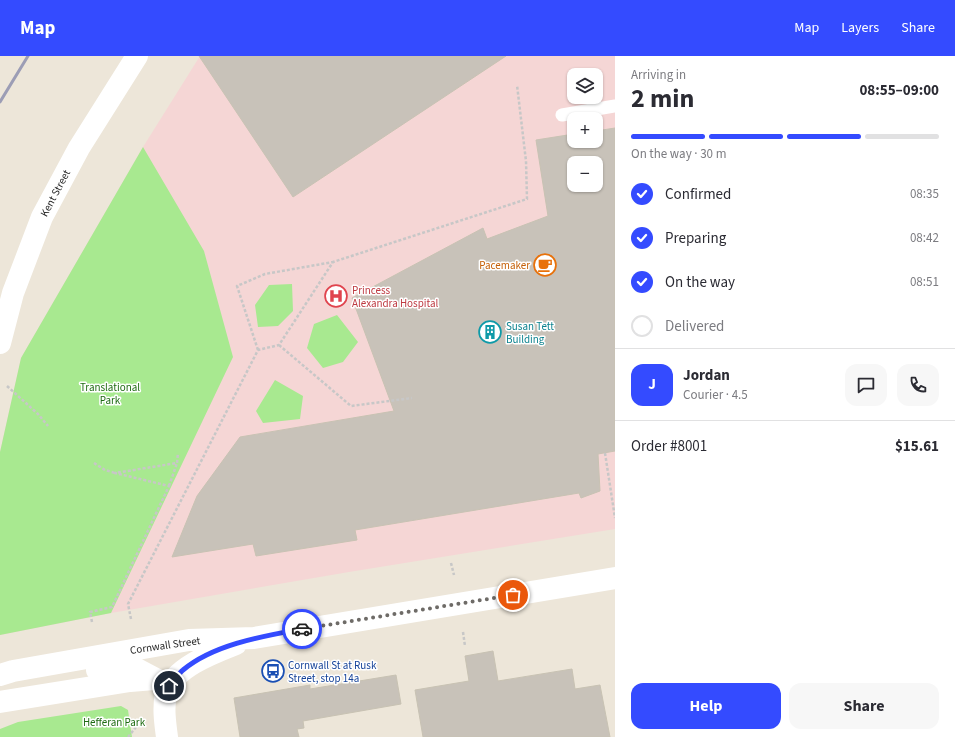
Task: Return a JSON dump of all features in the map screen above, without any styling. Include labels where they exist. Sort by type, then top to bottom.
[{"type":"main road","name":"Kent Street","points":[[0,344],[13,292],[42,217],[79,148],[137,56]]},
{"type":"main road","name":"Cornwall Street","points":[[0,675],[13,671],[189,640],[254,638],[615,578]]},
{"type":"main road","points":[[0,702],[130,681],[162,682],[207,655],[254,638]]},
{"type":"main road","points":[[0,685],[122,666],[133,667],[162,682],[166,693],[164,713],[167,737]]},
{"type":"lane","points":[[562,115],[615,106]]},
{"type":"path","points":[[130,620],[128,604],[258,350],[237,286],[265,274],[333,262],[527,199],[526,161],[517,85]]},
{"type":"path","points":[[258,350],[279,345],[333,262]]},
{"type":"path","points":[[279,345],[351,406],[412,398]]},
{"type":"path","points":[[7,386],[38,414],[48,426]]},
{"type":"path","points":[[92,622],[90,612],[112,607],[169,486],[177,463],[178,453]]},
{"type":"path","points":[[605,453],[615,518]]},
{"type":"path","points":[[94,463],[105,470],[114,473],[169,486]]},
{"type":"path","points":[[114,473],[177,463]]},
{"type":"path","points":[[452,563],[454,575]]},
{"type":"path","points":[[463,632],[465,646]]},
{"type":"path","points":[[128,737],[136,727]]},
{"type":"shaded area","name":"Princess Alexandra Hospital","points":[[200,56],[615,56],[615,529],[349,572],[111,613],[0,635],[0,452],[21,358],[143,147]]},
{"type":"green space","name":"Translational Park","points":[[143,147],[204,251],[233,357],[111,613],[0,635],[0,452],[21,358]]},
{"type":"green space","points":[[292,284],[293,311],[278,326],[258,327],[255,305],[269,285]]},
{"type":"green space","points":[[337,315],[358,342],[343,362],[323,368],[307,348],[314,324]]},
{"type":"green space","points":[[275,380],[303,396],[300,419],[263,423],[256,411]]},
{"type":"green space","name":"Hefferan Park","points":[[121,706],[128,710],[132,737],[0,737],[0,729],[18,722]]},
{"type":"building","points":[[199,56],[506,56],[293,197]]},
{"type":"building","name":"Susan Tett Building","points":[[615,128],[615,451],[598,454],[600,491],[581,498],[579,493],[355,530],[357,540],[256,556],[253,544],[172,557],[197,496],[240,437],[394,411],[352,298],[483,228],[487,239],[548,216],[536,140],[567,135],[567,148],[603,148],[603,130]]},
{"type":"building","points":[[493,651],[498,681],[572,669],[575,689],[600,685],[610,737],[423,737],[415,690],[469,681],[465,656]]},
{"type":"building","points":[[396,675],[401,704],[303,721],[304,728],[297,729],[299,737],[240,737],[234,698],[310,685],[310,689]]},
{"type":"railway","points":[[0,102],[28,56]]},
{"type":"way so far","points":[[302,629],[513,595]]},
{"type":"place","name":"Pacemaker","points":[[545,265]]},
{"type":"place","name":"Princess Alexandra Hospital","points":[[336,296]]},
{"type":"place","name":"Susan Tett Building","points":[[490,332]]},
{"type":"place","name":"Cornwall St at Rusk Street, stop 14a","points":[[273,671]]},
{"type":"route","points":[[169,686],[183,670],[207,655],[254,638],[302,629]]}]
